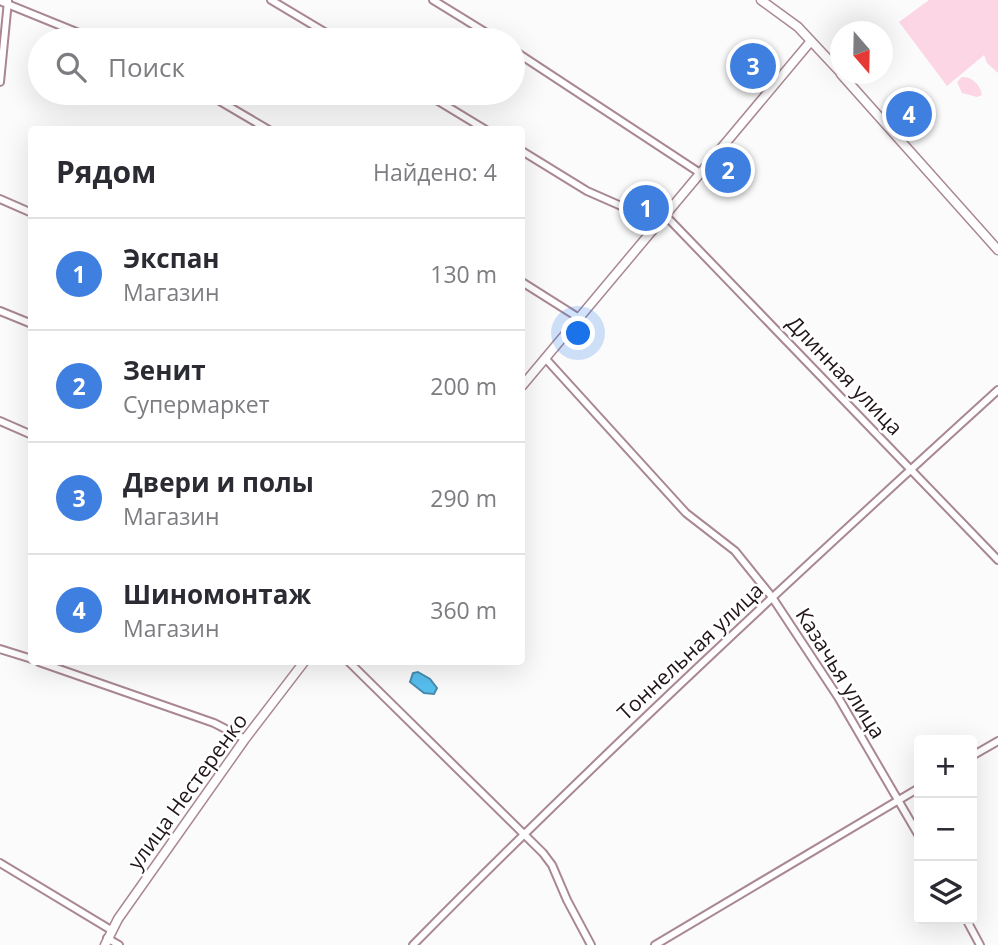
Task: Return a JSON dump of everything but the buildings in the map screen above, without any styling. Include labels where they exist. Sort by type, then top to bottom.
[{"type":"street","points":[[271,0],[318,28]]},
{"type":"street","points":[[433,0],[478,28]]},
{"type":"street","points":[[761,0],[790,20],[830,61]]},
{"type":"street","points":[[0,1],[8,1],[69,28]]},
{"type":"street","points":[[0,82],[8,1]]},
{"type":"street","points":[[525,382],[811,41]]},
{"type":"street","points":[[525,58],[700,173]]},
{"type":"street","points":[[851,84],[998,250]]},
{"type":"street","points":[[227,105],[263,126]]},
{"type":"street","points":[[445,105],[479,126]]},
{"type":"street","points":[[525,153],[587,191],[628,209],[655,227]]},
{"type":"street","points":[[0,200],[28,212]]},
{"type":"street","name":"Длинная улица","points":[[665,215],[998,560]]},
{"type":"street","points":[[525,284],[579,318]]},
{"type":"street","points":[[0,312],[28,322]]},
{"type":"street","name":"Казачья улица","points":[[545,358],[686,513],[735,551],[772,597],[838,697],[914,827]]},
{"type":"street","name":"Тоннельная улица","points":[[413,945],[524,832],[772,597],[998,390]]},
{"type":"street","points":[[0,421],[28,433]]},
{"type":"street","points":[[0,649],[28,658]]},
{"type":"street","points":[[48,665],[214,723],[245,739]]},
{"type":"street","name":"улица Нестеренко","points":[[108,938],[245,739],[302,665]]},
{"type":"street","points":[[352,665],[524,832],[552,865],[591,945]]},
{"type":"street","points":[[977,753],[998,741]]},
{"type":"street","points":[[655,945],[914,791]]},
{"type":"street","points":[[0,863],[119,945]]},
{"type":"street","points":[[969,924],[980,945]]},
{"type":"shaded area","points":[[929,0],[998,0],[998,73],[987,63],[984,55],[947,86],[899,22]]},
{"type":"shaded area","points":[[962,77],[975,82],[982,95],[977,97],[962,93],[957,82]]},
{"type":"water","points":[[418,672],[430,679],[437,688],[434,694],[424,693],[410,682],[413,673]]},
{"type":"place","name":"Двери и полы","points":[[753,66]]},
{"type":"place","name":"Шиномонтаж","points":[[909,114]]},
{"type":"place","name":"Зенит","points":[[728,170]]},
{"type":"place","name":"Экспан","points":[[646,208]]}]
